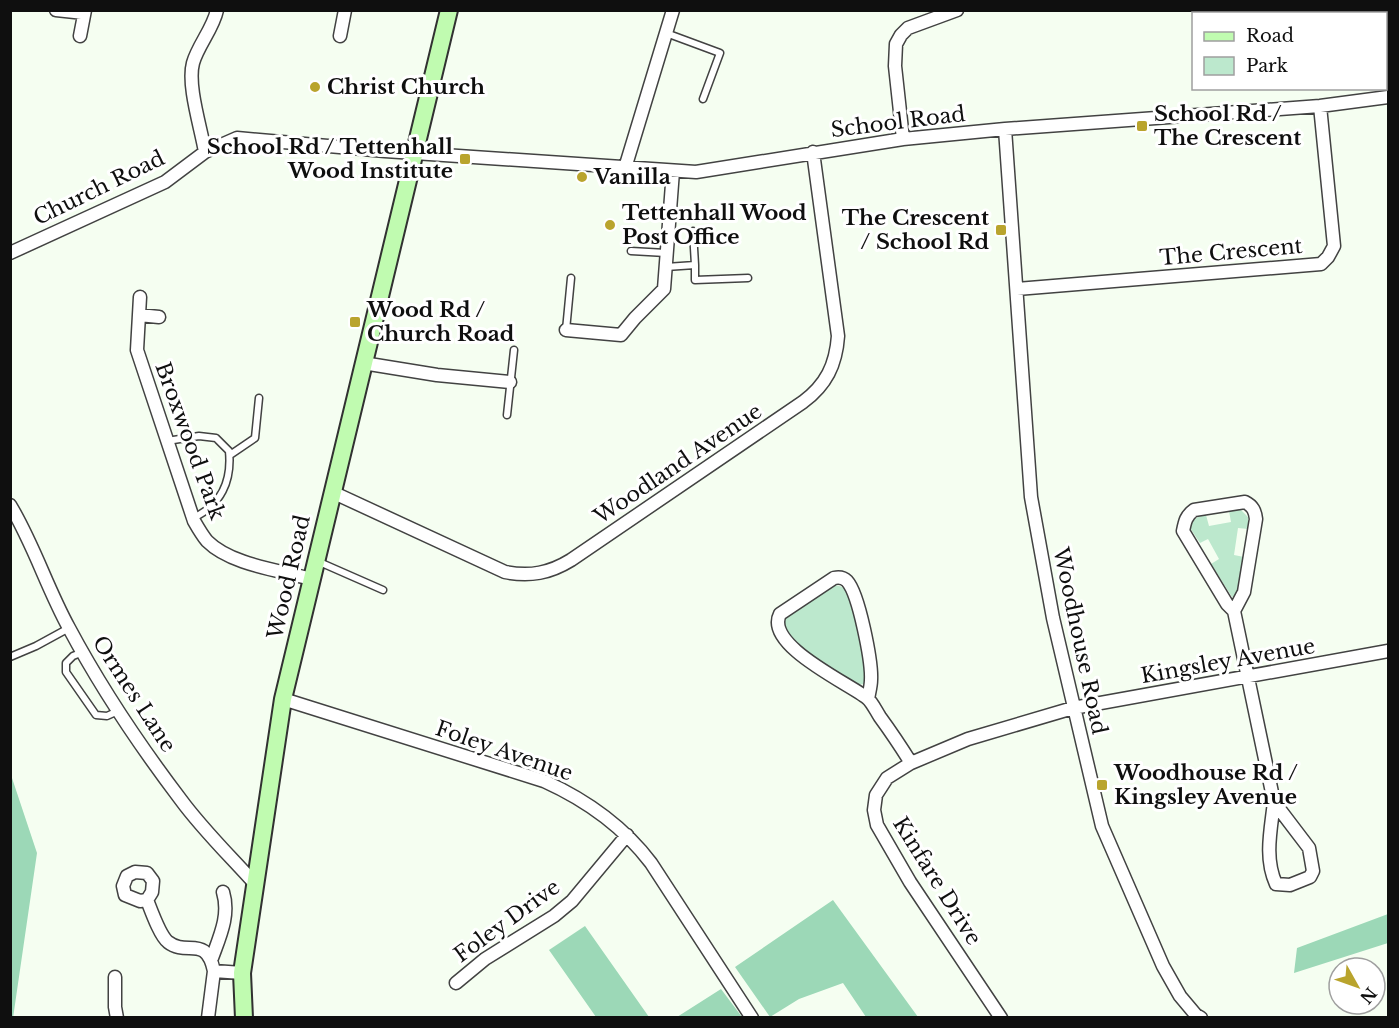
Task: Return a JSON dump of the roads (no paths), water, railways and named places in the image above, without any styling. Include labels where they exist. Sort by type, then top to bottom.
[{"type":"street","points":[[56,10],[84,12],[80,36]]},
{"type":"street","points":[[205,152],[190,77],[193,62],[217,10]]},
{"type":"street","points":[[340,36],[345,10]]},
{"type":"street","name":"Wood Road","points":[[244,1017],[242,972],[283,699],[449,10]]},
{"type":"street","points":[[625,168],[673,10]]},
{"type":"street","points":[[903,139],[894,66],[896,44],[908,28],[957,10]]},
{"type":"street","name":"School Road","points":[[414,153],[696,172],[903,139],[1005,129],[1320,106],[1389,97]]},
{"type":"street","name":"The Crescent","points":[[1017,289],[1321,264],[1334,246],[1320,106]]},
{"type":"street","points":[[1005,129],[1017,289]]},
{"type":"street","name":"Church Road","points":[[10,253],[165,182],[205,152],[237,138],[414,153]]},
{"type":"street","name":"Woodland Avenue","points":[[332,492],[505,572],[520,575],[543,573],[571,560],[816,393],[827,378],[837,348],[835,309],[813,152]]},
{"type":"street","points":[[566,330],[621,335],[634,318],[664,289],[673,171]]},
{"type":"street","name":"Woodhouse Road","points":[[1017,289],[1031,497],[1053,618],[1102,826],[1164,966],[1180,996],[1196,1017]]},
{"type":"street","name":"Broxwood Park","points":[[140,297],[137,350],[193,518],[207,540],[220,551],[238,560],[311,579]]},
{"type":"street","points":[[139,315],[159,317]]},
{"type":"street","points":[[363,363],[437,375],[510,382]]},
{"type":"street","points":[[1234,611],[1244,592],[1256,519],[1251,505],[1245,502],[1194,510],[1185,520],[1184,531],[1227,604],[1234,611],[1274,802],[1269,849],[1270,872],[1276,884],[1290,885],[1310,877],[1313,871],[1309,848],[1274,802]]},
{"type":"street","name":"Ormes Lane","points":[[10,505],[25,530],[69,628],[118,711],[181,801],[256,885]]},
{"type":"street","points":[[868,699],[871,680],[869,659],[853,590],[846,580],[841,577],[834,578],[780,614],[778,627],[786,641],[795,650],[851,690],[868,699],[911,763]]},
{"type":"street","name":"Kingsley Avenue","points":[[1073,708],[1389,651]]},
{"type":"street","name":"Foley Avenue","points":[[283,699],[544,781],[608,818],[627,835],[651,863],[752,1017]]},
{"type":"street","name":"Kinfare Drive","points":[[1001,1017],[910,882],[877,825],[874,810],[876,795],[888,778],[911,763],[968,739],[1073,708]]},
{"type":"street","name":"Foley Drive","points":[[456,983],[485,959],[554,916],[572,901],[627,835]]},
{"type":"street","points":[[208,1017],[214,971],[212,958],[223,929],[226,903],[223,892]]},
{"type":"street","points":[[147,900],[165,941],[175,946],[199,948],[212,958]]},
{"type":"street","points":[[214,971],[242,972]]},
{"type":"street","points":[[115,977],[117,1017]]},
{"type":"lane","points":[[666,33],[720,53],[703,99]]},
{"type":"lane","points":[[693,231],[695,280],[748,278]]},
{"type":"lane","points":[[631,251],[667,254]]},
{"type":"lane","points":[[666,267],[695,265]]},
{"type":"lane","points":[[566,330],[571,278]]},
{"type":"lane","points":[[507,415],[514,350]]},
{"type":"lane","points":[[230,455],[255,438],[259,398]]},
{"type":"lane","points":[[167,441],[199,436],[216,438],[226,446],[230,455],[226,489],[210,508],[193,518]]},
{"type":"lane","points":[[315,560],[383,590]]},
{"type":"lane","points":[[10,657],[69,628]]},
{"type":"lane","points":[[83,652],[73,656],[66,663],[66,672],[96,715],[107,716],[118,711]]},
{"type":"place","name":"Christ Church","points":[[315,87]]},
{"type":"place","name":"School Rd / The Crescent","points":[[1142,126]]},
{"type":"place","name":"School Rd / Tettenhall Wood Institute","points":[[465,159]]},
{"type":"place","name":"Vanilla","points":[[582,177]]},
{"type":"place","name":"Tettenhall Wood Post Office","points":[[610,225]]},
{"type":"place","name":"The Crescent / School Rd","points":[[1001,230]]},
{"type":"place","name":"Wood Rd / Church Road","points":[[355,322]]},
{"type":"place","name":"Woodhouse Rd / Kingsley Avenue","points":[[1102,785]]}]
